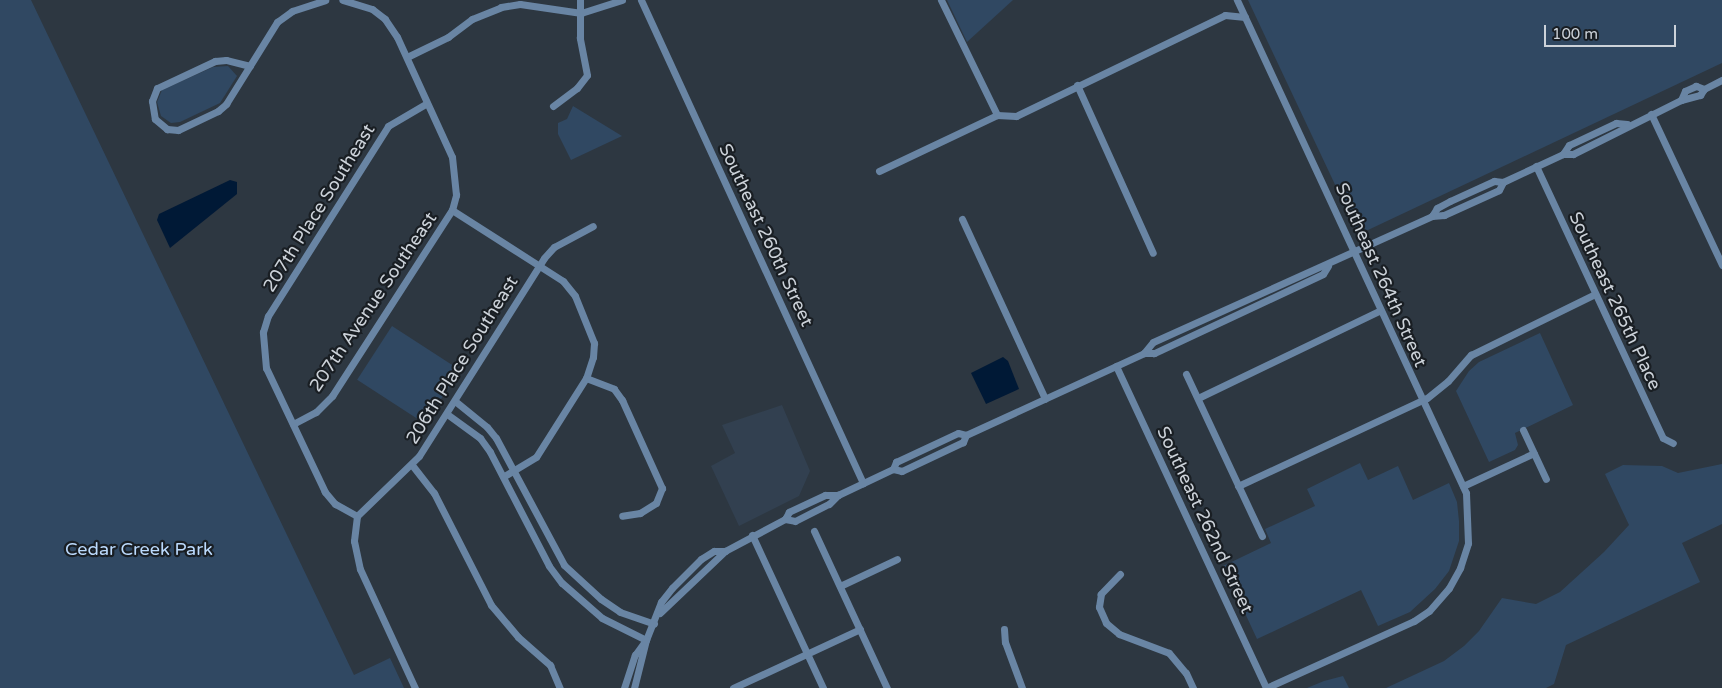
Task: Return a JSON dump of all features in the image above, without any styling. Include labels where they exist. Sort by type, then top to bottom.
[{"type":"street","points":[[250,66],[226,60],[215,61],[157,88],[152,100],[155,119],[167,129],[178,130],[218,111],[250,66],[277,22],[292,11],[325,0]]},
{"type":"street","points":[[342,0],[372,9],[385,18],[407,57],[452,157],[456,176],[452,210],[540,264],[569,288],[592,335],[593,357],[586,378],[536,457],[514,472],[504,476]]},
{"type":"street","points":[[553,106],[578,88],[587,75],[580,38],[580,0]]},
{"type":"street","points":[[407,57],[448,37],[472,19],[501,7],[520,4],[581,13],[622,0]]},
{"type":"street","name":"Southeast 260th Street","points":[[641,0],[863,483]]},
{"type":"street","points":[[940,0],[997,114]]},
{"type":"street","name":"Southeast 264th Street","points":[[1237,0],[1309,150],[1379,312],[1463,486],[1469,531],[1460,568],[1442,598],[1421,617],[1266,688]]},
{"type":"street","points":[[879,171],[997,114],[1016,116],[1077,85],[1225,16],[1245,17]]},
{"type":"street","points":[[785,519],[795,521],[829,504],[838,495],[893,469],[896,462],[958,433],[966,435],[1144,353],[1153,342],[1319,266],[1328,266],[1432,216],[1437,208],[1494,180],[1503,182],[1564,154],[1569,145],[1616,123],[1628,124],[1681,100],[1685,91],[1696,86],[1704,89],[1722,80]]},
{"type":"street","points":[[1077,85],[1153,253]]},
{"type":"street","name":"207th Place Southeast","points":[[293,424],[266,368],[262,349],[268,316],[388,126],[427,102]]},
{"type":"street","points":[[1651,114],[1722,265]]},
{"type":"street","name":"Southeast 265th Place","points":[[1536,166],[1594,294],[1663,438],[1674,443]]},
{"type":"street","name":"207th Avenue Southeast","points":[[293,424],[316,412],[332,396],[452,210]]},
{"type":"street","points":[[962,219],[1045,399]]},
{"type":"street","name":"206th Place Southeast","points":[[357,516],[412,465],[447,414],[540,264],[554,247],[594,226]]},
{"type":"street","points":[[1238,486],[1437,392],[1476,351],[1594,294]]},
{"type":"street","points":[[1198,398],[1379,312]]},
{"type":"street","name":"Southeast 262nd Street","points":[[1116,366],[1266,688]]},
{"type":"street","points":[[1186,374],[1262,536]]},
{"type":"street","points":[[586,378],[614,389],[622,400],[662,488],[656,503],[640,513],[622,516]]},
{"type":"street","points":[[455,401],[487,427],[514,472],[554,550],[569,571],[620,612],[654,624]]},
{"type":"street","points":[[447,414],[480,438],[504,476],[538,548],[562,582],[602,618],[646,640]]},
{"type":"street","points":[[293,424],[330,498],[357,516],[354,542],[360,569],[414,688]]},
{"type":"street","points":[[1524,430],[1546,479]]},
{"type":"street","points":[[1463,486],[1534,452]]},
{"type":"street","points":[[412,465],[434,493],[491,605],[518,637],[550,665],[558,677],[560,688]]},
{"type":"street","points":[[624,688],[635,655],[646,640],[660,613],[724,551],[785,519],[789,512],[825,494],[838,495]]},
{"type":"street","points":[[814,531],[887,688]]},
{"type":"street","points":[[752,535],[823,688]]},
{"type":"street","points":[[660,613],[662,602],[682,577],[714,551],[724,551]]},
{"type":"street","points":[[840,586],[897,559]]},
{"type":"street","points":[[1120,574],[1101,594],[1099,607],[1106,624],[1119,634],[1169,653],[1186,673],[1193,688]]},
{"type":"street","points":[[733,688],[860,629]]},
{"type":"street","points":[[1004,629],[1022,688]]},
{"type":"street","points":[[634,688],[646,640]]},
{"type":"shaded area","points":[[230,180],[237,182],[237,194],[170,248],[157,220],[159,214]]},
{"type":"shaded area","points":[[1003,357],[1008,361],[1019,389],[986,404],[971,373]]},
{"type":"shaded area","points":[[782,405],[810,471],[799,496],[739,526],[711,466],[735,453],[722,425]]},
{"type":"green space","name":"Cedar Creek Park","points":[[0,0],[31,0],[354,675],[390,658],[404,688],[0,688]]},
{"type":"green space","points":[[947,0],[1013,0],[967,42]]},
{"type":"green space","points":[[1248,0],[1722,0],[1722,63],[1368,230],[1356,229]]},
{"type":"green space","points":[[228,66],[237,76],[220,103],[180,122],[171,123],[161,116],[157,102],[162,90],[213,67]]},
{"type":"green space","points":[[573,106],[622,136],[571,160],[558,134],[558,123],[567,119]]},
{"type":"green space","points":[[392,326],[460,370],[425,424],[357,380]]},
{"type":"green space","points":[[1540,333],[1573,405],[1515,433],[1518,445],[1515,450],[1489,462],[1456,391],[1469,371],[1479,362]]},
{"type":"green space","points":[[1360,463],[1368,480],[1398,466],[1413,500],[1449,483],[1457,502],[1459,541],[1449,571],[1435,589],[1410,612],[1378,626],[1361,590],[1257,639],[1223,566],[1271,543],[1265,529],[1315,506],[1307,489]]},
{"type":"green space","points":[[1722,464],[1722,524],[1682,543],[1700,582],[1566,645],[1554,684],[1546,688],[1386,688],[1444,661],[1464,646],[1479,631],[1502,598],[1536,604],[1560,592],[1604,552],[1629,525],[1605,474],[1623,465],[1662,466],[1678,473]]},
{"type":"green space","points":[[1343,676],[1349,688],[1307,688],[1324,681]]}]
